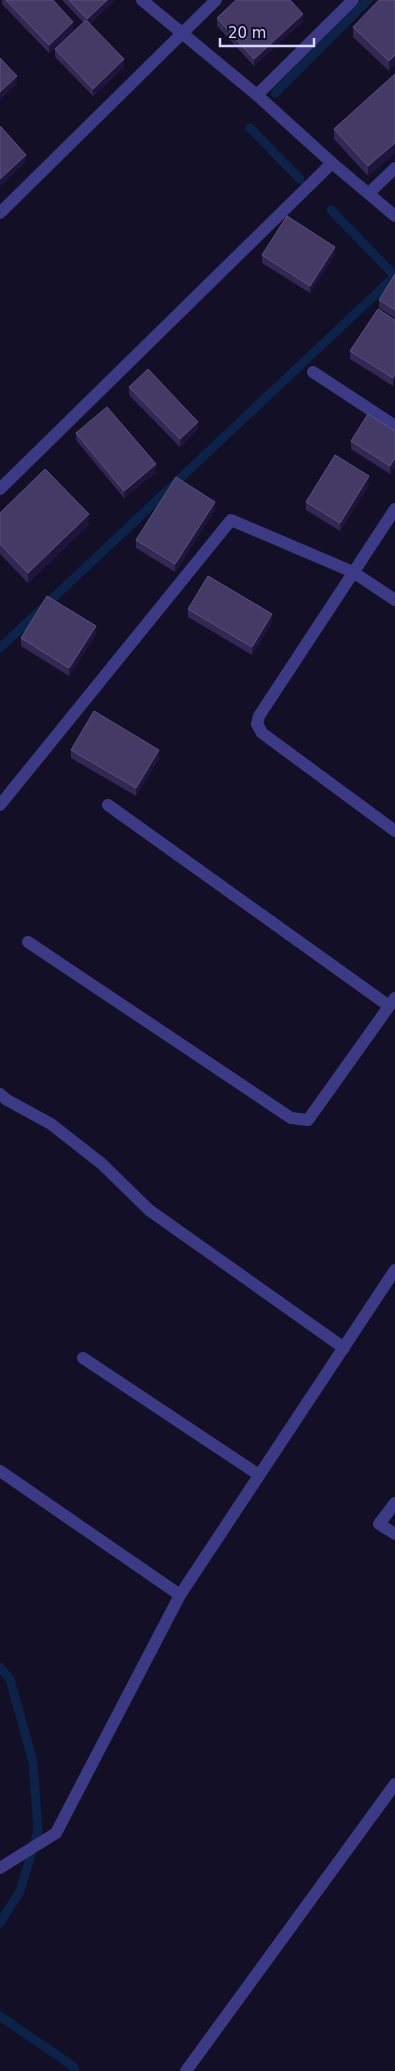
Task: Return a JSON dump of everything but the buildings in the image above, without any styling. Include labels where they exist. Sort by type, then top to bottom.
[{"type":"street","points":[[142,0],[256,95],[395,216]]},
{"type":"street","points":[[0,213],[216,0]]},
{"type":"street","points":[[256,95],[353,0]]},
{"type":"street","points":[[0,489],[332,163]]},
{"type":"street","points":[[369,193],[395,168]]},
{"type":"street","points":[[313,372],[395,426]]},
{"type":"street","points":[[395,509],[259,716],[257,724],[262,733],[395,831]]},
{"type":"street","points":[[0,805],[231,520],[353,572],[395,600]]},
{"type":"street","points":[[28,942],[291,1118],[308,1120],[392,1002],[108,805]]},
{"type":"street","points":[[0,1094],[7,1100],[51,1124],[102,1164],[149,1210],[344,1348]]},
{"type":"street","points":[[0,1868],[56,1833],[180,1595],[395,1270]]},
{"type":"street","points":[[83,1358],[259,1475]]},
{"type":"street","points":[[0,1471],[180,1595]]},
{"type":"street","points":[[395,1503],[379,1524],[395,1534]]},
{"type":"street","points":[[186,2071],[395,1784]]},
{"type":"waterway","points":[[275,93],[368,0]]},
{"type":"waterway","points":[[250,128],[300,179]]},
{"type":"waterway","points":[[0,648],[395,276],[331,210]]},
{"type":"waterway","points":[[0,1667],[10,1679],[33,1762],[38,1831],[20,1891],[0,1923]]},
{"type":"waterway","points":[[0,2016],[73,2066],[75,2071]]}]
